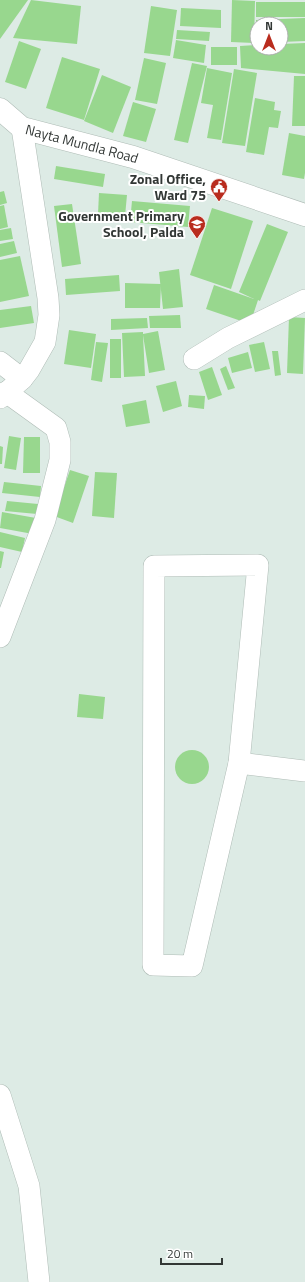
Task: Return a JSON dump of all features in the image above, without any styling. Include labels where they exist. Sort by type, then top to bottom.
[{"type":"main road","name":"Nayta Mundla Road","points":[[0,109],[22,128],[133,157],[305,215]]},
{"type":"street","points":[[0,637],[45,520],[60,460],[60,442],[56,428],[3,395],[26,374],[45,342],[49,315],[48,298],[22,128]]},
{"type":"street","points":[[194,359],[228,338],[305,300]]},
{"type":"street","points":[[0,362],[26,374]]},
{"type":"street","points":[[258,565],[239,763],[192,966],[153,965],[154,566],[258,565]]},
{"type":"street","points":[[239,763],[305,771]]},
{"type":"street","points":[[0,1095],[29,1186],[39,1282]]},
{"type":"building","points":[[0,0],[28,0],[0,39]]},
{"type":"building","points":[[31,0],[81,6],[77,44],[13,38]]},
{"type":"building","points":[[232,0],[255,1],[255,16],[249,16],[249,43],[231,42]]},
{"type":"building","points":[[256,2],[305,2],[305,17],[256,16]]},
{"type":"building","points":[[151,6],[177,10],[170,56],[144,53]]},
{"type":"building","points":[[181,8],[221,10],[221,28],[180,26]]},
{"type":"building","points":[[305,18],[305,41],[289,42],[289,19]]},
{"type":"building","points":[[177,30],[210,32],[209,41],[176,39]]},
{"type":"building","points":[[176,40],[206,45],[204,63],[173,58]]},
{"type":"building","points":[[19,41],[41,49],[26,89],[5,82]]},
{"type":"building","points":[[305,43],[305,74],[241,68],[240,46],[249,45],[249,56],[289,56],[289,44]]},
{"type":"building","points":[[211,47],[237,47],[237,65],[211,65]]},
{"type":"building","points":[[62,57],[100,69],[84,120],[46,108]]},
{"type":"building","points":[[144,58],[166,63],[157,104],[135,100]]},
{"type":"building","points":[[192,63],[207,66],[188,143],[174,140]]},
{"type":"building","points":[[207,68],[232,73],[221,140],[207,138],[213,105],[201,103]]},
{"type":"building","points":[[234,69],[257,73],[245,146],[222,143]]},
{"type":"building","points":[[102,75],[131,87],[113,133],[84,121]]},
{"type":"building","points":[[294,76],[305,76],[305,126],[292,126]]},
{"type":"building","points":[[255,98],[275,102],[274,110],[281,111],[278,128],[269,127],[264,155],[246,152]]},
{"type":"building","points":[[133,102],[156,109],[146,142],[123,136]]},
{"type":"building","points":[[289,133],[305,136],[304,179],[282,175]]},
{"type":"building","points":[[56,166],[105,174],[103,187],[54,179]]},
{"type":"building","points":[[4,191],[7,203],[0,205],[0,192]]},
{"type":"building","points":[[99,193],[127,195],[125,216],[98,214]]},
{"type":"building","points":[[132,201],[190,206],[188,227],[130,222]]},
{"type":"building","points":[[72,204],[81,264],[62,267],[54,206]]},
{"type":"building","points":[[4,205],[8,227],[0,229],[0,206]]},
{"type":"building","points":[[212,208],[253,221],[231,289],[190,275]]},
{"type":"building","points":[[267,224],[288,232],[260,301],[258,300],[250,324],[206,309],[214,285],[254,299],[239,292]]},
{"type":"building","points":[[11,228],[13,239],[0,241],[0,230]]},
{"type":"building","points":[[14,241],[17,253],[0,257],[0,244]]},
{"type":"building","points":[[20,256],[29,296],[0,302],[0,260]]},
{"type":"building","points":[[179,269],[183,307],[163,309],[159,272]]},
{"type":"building","points":[[119,275],[120,291],[66,295],[65,279]]},
{"type":"building","points":[[125,283],[161,284],[160,308],[125,308]]},
{"type":"building","points":[[31,306],[34,323],[0,328],[0,310]]},
{"type":"building","points":[[180,315],[181,328],[150,328],[149,316]]},
{"type":"building","points":[[289,317],[305,318],[303,374],[287,373]]},
{"type":"building","points":[[147,318],[148,328],[111,330],[111,319]]},
{"type":"building","points":[[69,330],[96,334],[91,368],[64,364]]},
{"type":"building","points":[[158,331],[165,370],[149,373],[143,335],[145,376],[124,377],[122,333],[143,332],[143,334]]},
{"type":"building","points":[[110,339],[121,339],[121,378],[110,378]]},
{"type":"building","points":[[96,342],[108,343],[102,382],[91,380]]},
{"type":"building","points":[[264,342],[270,369],[255,372],[249,345]]},
{"type":"building","points":[[272,351],[278,351],[281,375],[275,376]]},
{"type":"building","points":[[248,352],[252,368],[232,373],[228,358]]},
{"type":"building","points":[[226,366],[235,388],[228,390],[220,369]]},
{"type":"building","points":[[212,367],[222,395],[208,400],[199,372]]},
{"type":"building","points":[[176,381],[182,406],[163,412],[156,386]]},
{"type":"building","points":[[189,395],[205,396],[204,409],[188,407]]},
{"type":"building","points":[[146,400],[150,423],[126,427],[122,405]]},
{"type":"building","points":[[9,436],[21,438],[16,470],[4,468]]},
{"type":"building","points":[[24,437],[40,437],[40,473],[23,473]]},
{"type":"building","points":[[0,446],[3,447],[2,464],[0,464]]},
{"type":"building","points":[[70,470],[89,476],[73,523],[54,516]]},
{"type":"building","points":[[95,472],[117,473],[114,518],[92,516]]},
{"type":"building","points":[[4,482],[41,486],[40,497],[2,493]]},
{"type":"building","points":[[7,501],[38,504],[37,514],[5,511]]},
{"type":"building","points":[[2,512],[36,518],[33,534],[0,528]]},
{"type":"building","points":[[0,532],[25,538],[22,552],[0,547]]},
{"type":"building","points":[[0,551],[4,552],[1,568],[0,568]]},
{"type":"building","points":[[79,694],[105,697],[103,719],[77,717]]},
{"type":"building","points":[[189,750],[195,750],[199,751],[206,757],[209,767],[208,774],[202,781],[195,784],[189,784],[185,783],[178,777],[175,770],[175,764],[176,760],[182,753]]},
{"type":"place","name":"Zonal Office, Ward 75","points":[[219,202]]},
{"type":"place","name":"Government Primary School, Palda","points":[[197,239]]}]
